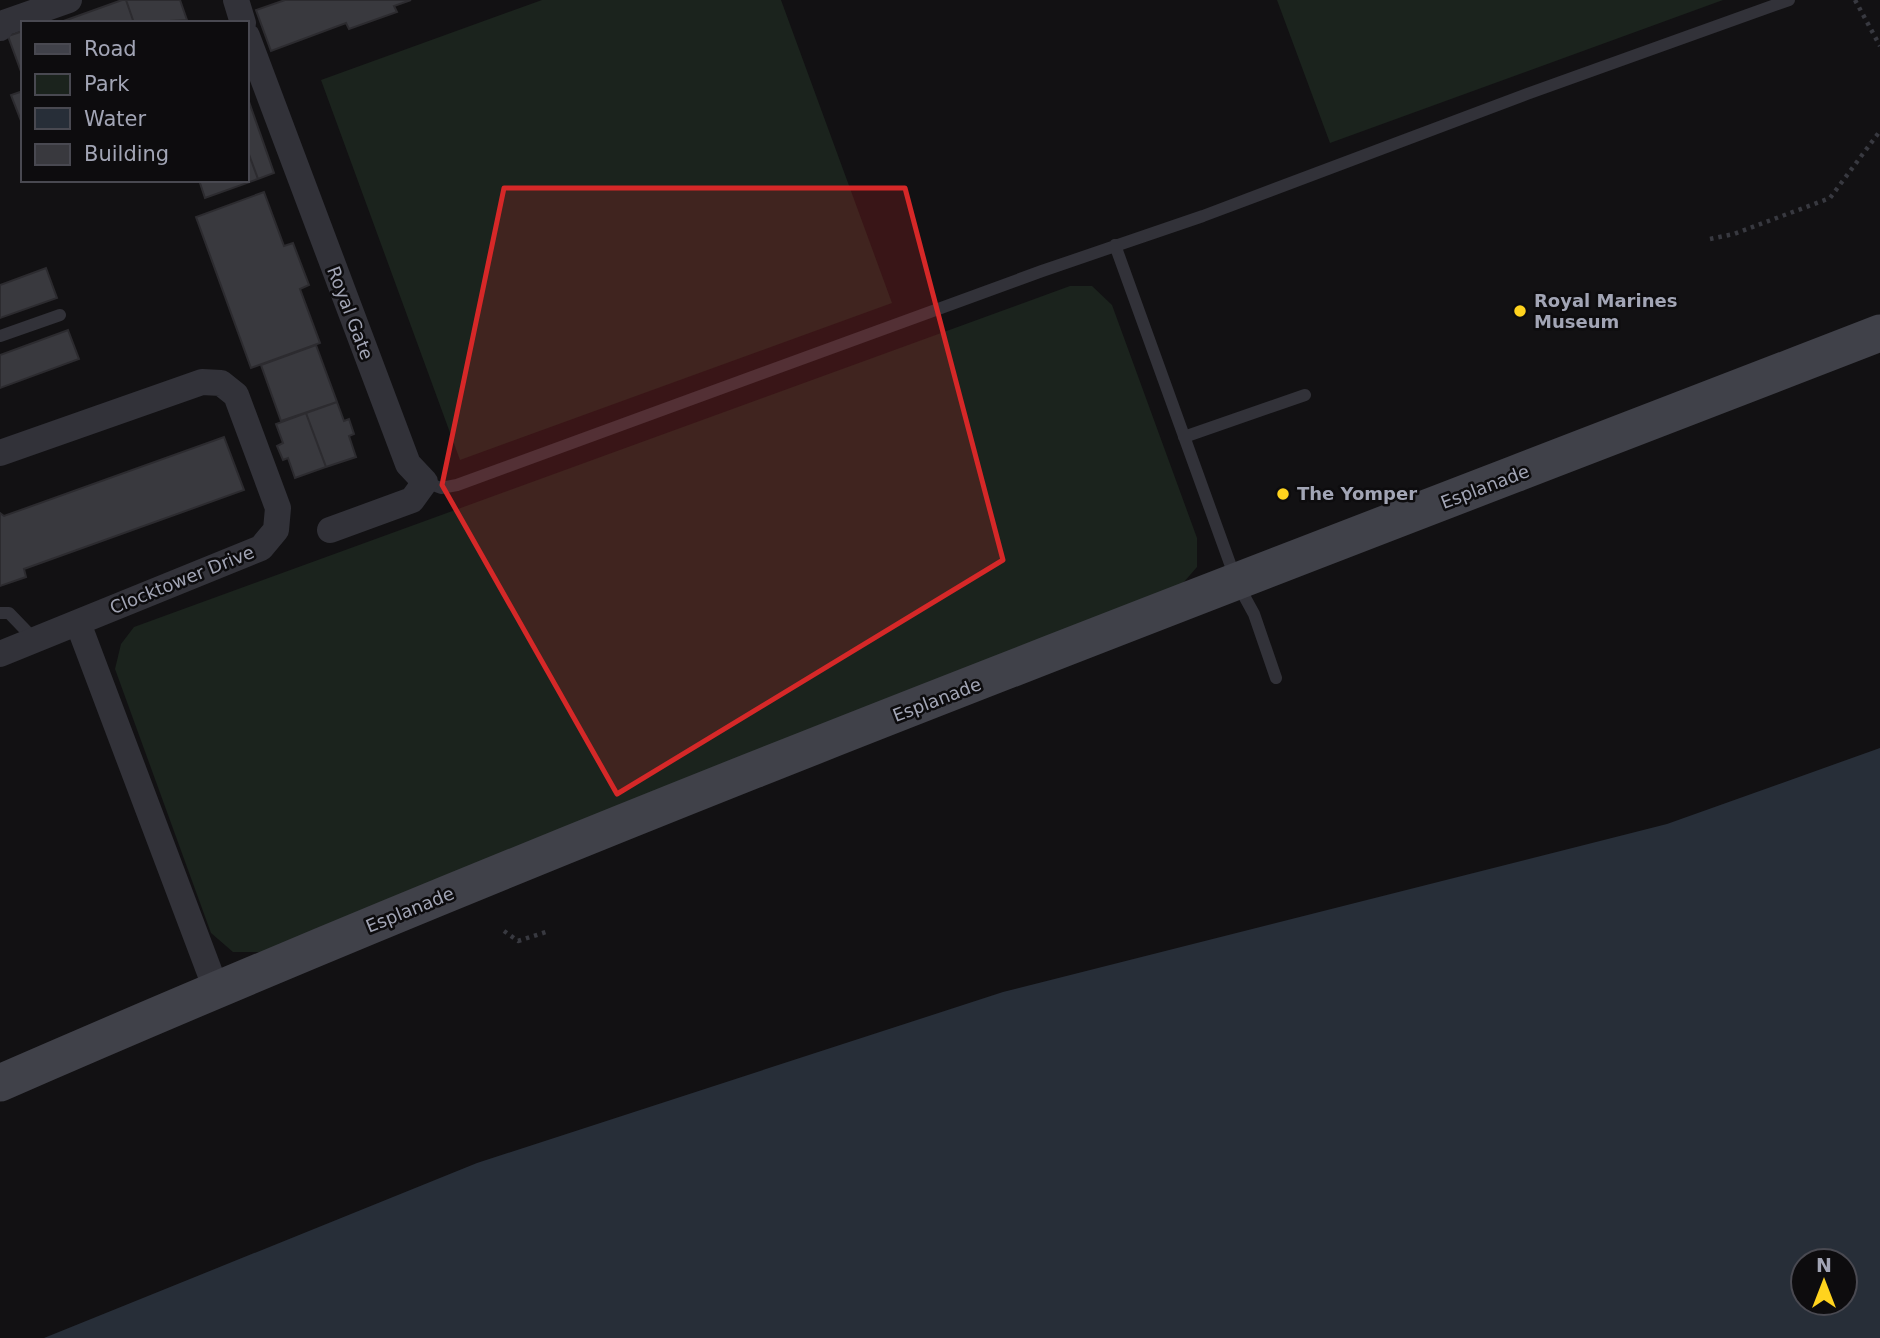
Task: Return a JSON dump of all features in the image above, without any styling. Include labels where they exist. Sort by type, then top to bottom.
[{"type":"street","points":[[0,28],[1,24],[69,0]]},
{"type":"street","points":[[236,0],[242,21]]},
{"type":"street","name":"Royal Gate","points":[[248,39],[408,464],[425,482]]},
{"type":"street","name":"Esplanade","points":[[0,1083],[216,989],[719,785],[1880,333]]},
{"type":"street","name":"Clocktower Drive","points":[[0,453],[202,382],[221,383],[236,395],[278,508],[276,530],[261,548],[0,654]]},
{"type":"street","points":[[330,530],[412,499],[425,482]]},
{"type":"street","points":[[78,623],[216,989]]},
{"type":"lane","points":[[425,482],[441,488],[457,485],[1789,0]]},
{"type":"lane","points":[[1115,246],[1237,583],[1257,623],[1276,678]]},
{"type":"lane","points":[[0,336],[60,315]]},
{"type":"lane","points":[[1184,437],[1305,395]]},
{"type":"lane","points":[[0,613],[9,613],[35,640]]},
{"type":"path","points":[[1855,0],[1880,46]]},
{"type":"path","points":[[1710,239],[1734,234],[1830,198],[1880,131]]},
{"type":"path","points":[[504,931],[518,941],[549,931]]},
{"type":"highlighted area","points":[[504,188],[905,188],[1003,560],[617,794],[442,485]]},
{"type":"green space","points":[[542,0],[781,0],[892,303],[460,460],[321,80]]},
{"type":"green space","points":[[1277,0],[1723,0],[1330,143]]},
{"type":"green space","points":[[1070,286],[1092,286],[1112,305],[1197,538],[1197,567],[1177,590],[264,952],[233,952],[211,933],[115,669],[121,644],[134,627]]},
{"type":"water","points":[[1880,748],[1880,1338],[44,1338],[477,1163],[1003,992],[1667,824]]},
{"type":"building","points":[[126,0],[133,21],[64,21]]},
{"type":"building","points":[[126,0],[180,0],[187,20],[169,21],[133,21]]},
{"type":"building","points":[[285,0],[411,0],[394,6],[397,12],[349,29],[346,23],[271,51],[256,10]]},
{"type":"building","points":[[21,32],[21,72],[8,36]]},
{"type":"building","points":[[21,92],[21,121],[11,95]]},
{"type":"building","points":[[248,99],[274,173],[258,179],[248,152]]},
{"type":"building","points":[[248,152],[258,179],[205,198],[200,182],[248,182]]},
{"type":"building","points":[[264,192],[284,246],[293,243],[309,285],[300,289],[320,343],[251,368],[196,217]]},
{"type":"building","points":[[46,268],[57,298],[0,318],[0,285]]},
{"type":"building","points":[[68,330],[79,359],[0,388],[0,355]]},
{"type":"building","points":[[316,345],[337,402],[281,421],[261,365]]},
{"type":"building","points":[[337,402],[344,421],[349,419],[354,434],[349,436],[356,457],[326,467],[306,413]]},
{"type":"building","points":[[306,413],[326,467],[295,478],[288,458],[283,460],[277,446],[283,443],[276,424]]},
{"type":"building","points":[[224,437],[244,490],[24,569],[26,577],[0,586],[0,513],[4,516]]},
{"type":"place","name":"Royal Marines Museum","points":[[1520,311]]},
{"type":"place","name":"The Yomper","points":[[1283,494]]}]
